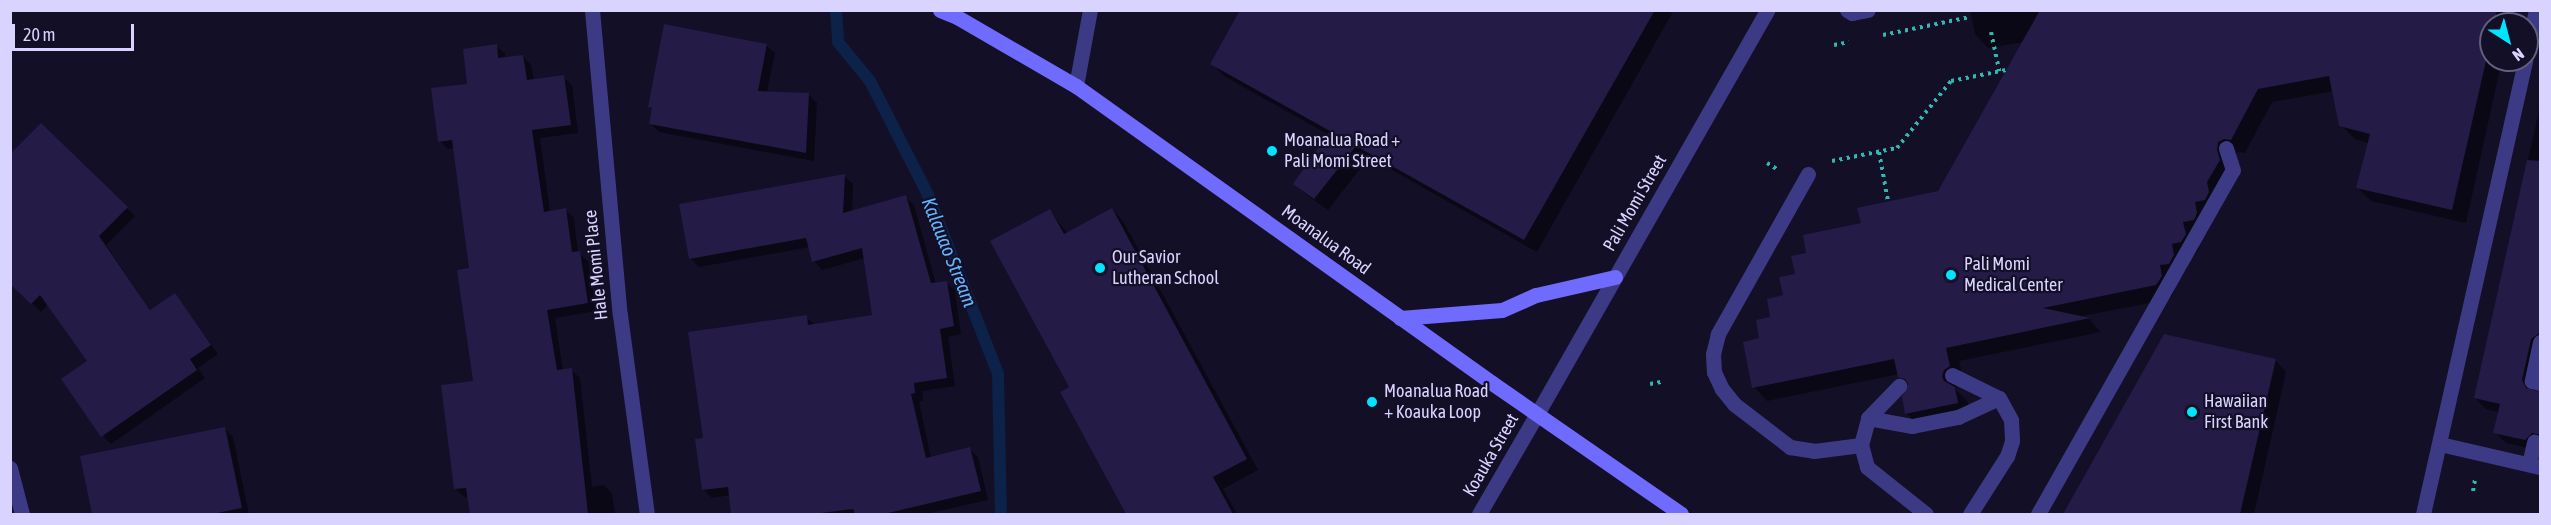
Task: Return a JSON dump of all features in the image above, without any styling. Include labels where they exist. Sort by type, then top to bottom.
[{"type":"main road","name":"Moanalua Road","points":[[940,10],[1076,87],[1400,318],[1682,514]]},
{"type":"main road","points":[[1400,318],[1502,310],[1536,295],[1615,277]]},
{"type":"street","name":"Hale Momi Place","points":[[592,10],[620,315],[647,514]]},
{"type":"street","points":[[1076,87],[1090,10]]},
{"type":"street","name":"Pali Momi Street","points":[[1537,414],[1767,10]]},
{"type":"street","points":[[1847,10],[1852,13],[1868,10]]},
{"type":"street","points":[[2423,514],[2522,72]]},
{"type":"street","points":[[2038,514],[2232,170],[2226,148]]},
{"type":"street","points":[[1808,174],[1718,334],[1713,354],[1714,372],[1722,389],[1734,404],[1790,447],[1814,451],[1861,445]]},
{"type":"street","points":[[2541,342],[2532,381],[2541,383]]},
{"type":"street","points":[[1952,375],[1999,398],[2011,420],[2012,441],[2007,456],[1970,514]]},
{"type":"street","points":[[1899,386],[1868,418],[1861,445],[1867,467],[1921,513]]},
{"type":"street","points":[[1868,418],[1912,426],[1958,417],[1999,398]]},
{"type":"street","name":"Koauka Street","points":[[1479,514],[1537,414]]},
{"type":"street","points":[[2440,444],[2535,466],[2534,442]]},
{"type":"street","points":[[10,468],[22,514]]},
{"type":"path","points":[[1880,36],[1970,17]]},
{"type":"path","points":[[1991,32],[2000,71]]},
{"type":"path","points":[[1834,45],[1857,41]]},
{"type":"path","points":[[1824,162],[1897,148],[1951,81],[2007,70]]},
{"type":"path","points":[[1879,152],[1888,201]]},
{"type":"path","points":[[1767,163],[1780,170]]},
{"type":"path","points":[[1650,384],[1661,382]]},
{"type":"building","points":[[1240,10],[1655,10],[1524,240],[1356,146],[1314,199],[1293,184],[1330,131],[1210,64]]},
{"type":"building","points":[[2040,10],[2497,10],[2497,12],[2479,12],[2479,72],[2483,72],[2452,210],[2356,188],[2370,134],[2339,126],[2329,76],[2258,89],[2231,140],[2224,139],[2218,142],[2217,150],[2220,160],[2207,182],[2209,192],[2205,200],[2195,202],[2197,213],[2194,220],[2183,222],[2186,234],[2181,242],[2172,244],[2174,255],[2169,264],[2160,265],[2162,276],[2156,285],[2043,308],[2090,318],[1946,348],[1950,366],[1944,370],[1942,376],[1944,381],[1955,387],[1958,403],[1905,414],[1902,397],[1908,384],[1905,379],[1898,377],[1894,359],[1752,388],[1743,342],[1759,338],[1756,320],[1770,317],[1767,299],[1783,295],[1779,277],[1795,274],[1791,256],[1806,253],[1803,235],[1861,223],[1857,208],[1938,191]]},
{"type":"building","points":[[664,24],[767,44],[758,91],[809,93],[806,153],[649,124],[652,108],[648,107]]},
{"type":"building","points":[[497,44],[498,58],[523,55],[527,80],[564,75],[571,125],[532,130],[544,212],[566,208],[572,252],[580,251],[588,303],[547,310],[557,370],[572,368],[588,514],[470,514],[466,488],[454,489],[441,385],[473,381],[457,270],[469,268],[452,140],[438,142],[431,88],[467,84],[463,49]]},
{"type":"building","points":[[41,123],[128,207],[99,236],[150,310],[175,293],[211,345],[190,359],[197,370],[101,437],[61,379],[87,361],[40,295],[31,304],[10,284],[10,154]]},
{"type":"building","points":[[2527,160],[2541,161],[2541,332],[2531,339],[2522,380],[2526,388],[2541,392],[2541,435],[2532,433],[2525,440],[2493,433],[2500,404],[2474,398]]},
{"type":"building","points":[[845,174],[843,213],[906,195],[931,283],[947,281],[954,326],[940,329],[947,378],[914,383],[915,393],[911,394],[926,458],[970,447],[981,491],[884,514],[855,514],[853,509],[813,514],[731,514],[728,487],[702,490],[695,439],[703,438],[688,332],[807,315],[808,325],[872,315],[862,248],[812,262],[806,238],[689,259],[679,204]]},
{"type":"building","points":[[1112,208],[1247,459],[1213,477],[1233,514],[1126,514],[1060,392],[1069,387],[990,241],[1050,209],[1064,234]]},
{"type":"building","name":"Hawaiian First Bank","points":[[2164,334],[2276,359],[2240,514],[2063,514]]},
{"type":"building","points":[[225,427],[242,508],[212,514],[92,514],[80,456]]},
{"type":"waterway","name":"Kalauao Stream","points":[[836,10],[838,42],[870,81],[928,195],[998,374],[1001,514]]},
{"type":"place","name":"Moanalua Road + Pali Momi Street","points":[[1272,151]]},
{"type":"place","name":"Our Savior Lutheran School","points":[[1100,268]]},
{"type":"place","name":"Pali Momi Medical Center","points":[[1951,275]]},
{"type":"place","name":"Moanalua Road + Koauka Loop","points":[[1372,402]]},
{"type":"place","name":"Hawaiian First Bank","points":[[2192,412]]}]
